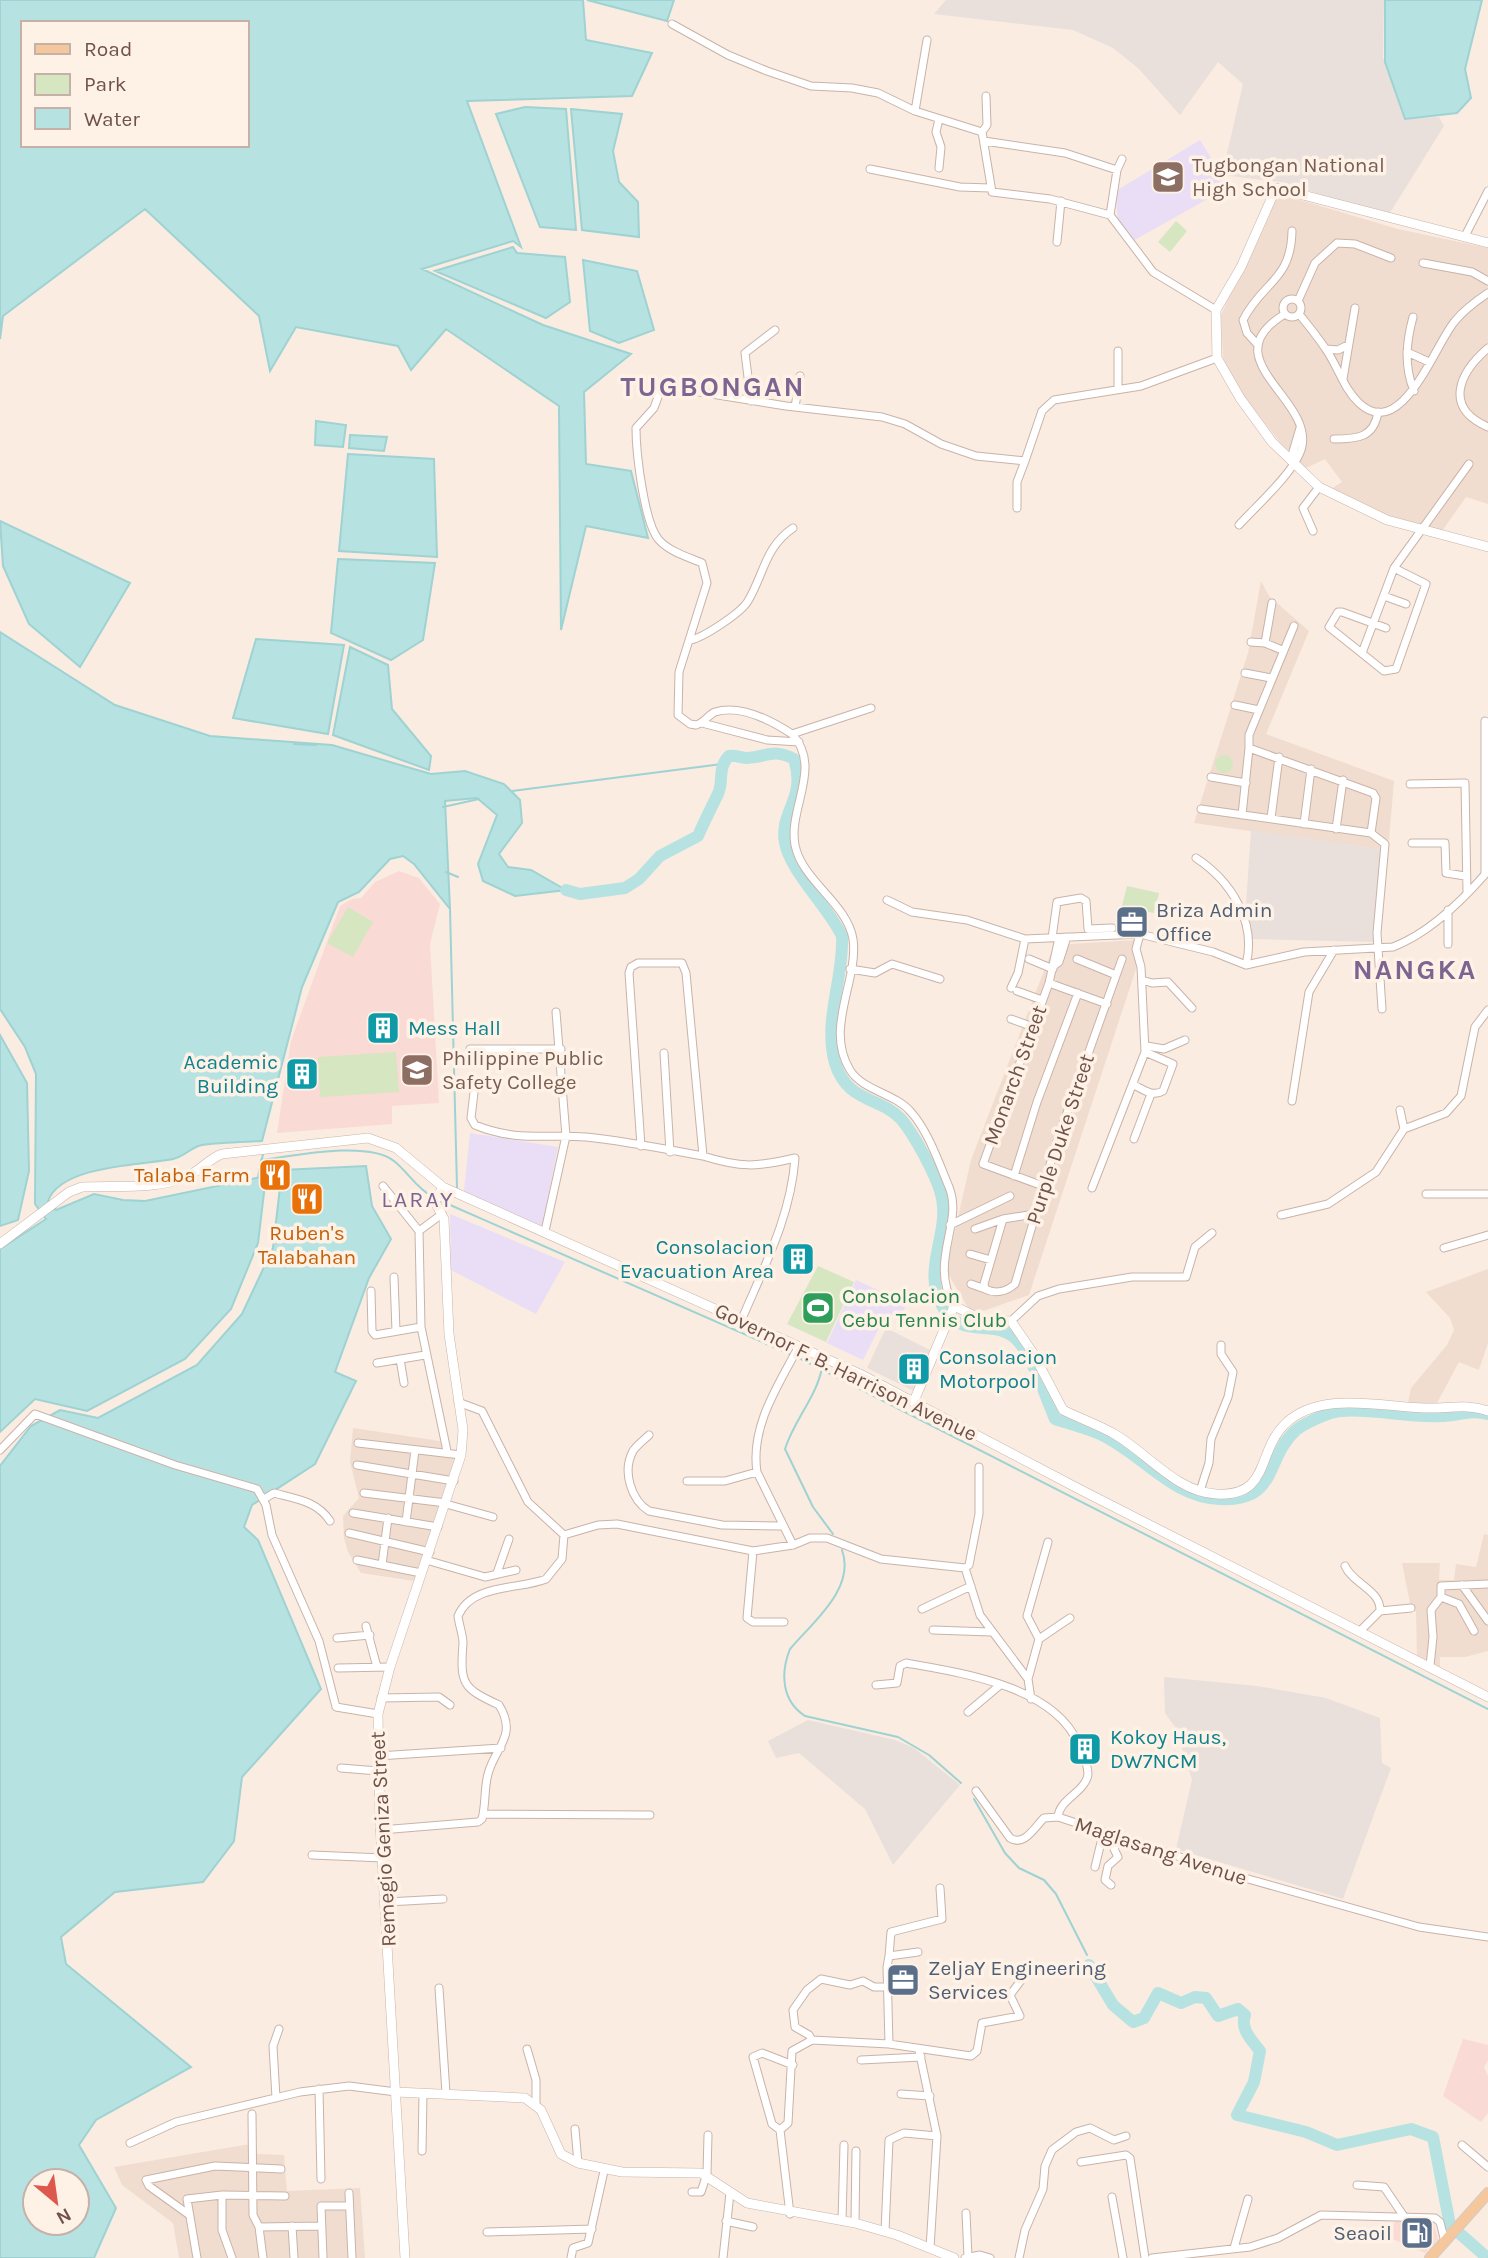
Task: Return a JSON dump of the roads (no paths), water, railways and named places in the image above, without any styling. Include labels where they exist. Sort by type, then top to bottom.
[{"type":"main road","points":[[1430,2258],[1459,2233],[1488,2193]]},
{"type":"main road","points":[[1438,2258],[1488,2201]]},
{"type":"street","points":[[672,24],[728,55],[767,71],[811,86],[852,88],[878,93],[915,111],[982,132]]},
{"type":"street","points":[[915,111],[927,40]]},
{"type":"street","points":[[986,96],[987,125],[982,132],[990,188]]},
{"type":"street","points":[[939,120],[936,132],[941,147],[939,168]]},
{"type":"street","points":[[984,141],[1065,153],[1117,170]]},
{"type":"street","points":[[1110,215],[1117,170],[1122,159]]},
{"type":"street","points":[[870,169],[960,187],[990,188],[998,194],[1061,201],[1110,215],[1153,272],[1216,310]]},
{"type":"street","points":[[1488,243],[1276,188],[1241,267],[1216,310],[1217,358],[1240,398],[1319,487],[1362,510],[1488,547]]},
{"type":"street","points":[[1465,236],[1488,191]]},
{"type":"street","points":[[1057,242],[1061,201]]},
{"type":"street","points":[[1239,525],[1294,459],[1300,428],[1265,372],[1258,345],[1247,333],[1243,320],[1258,296],[1276,280],[1289,261],[1292,231]]},
{"type":"street","points":[[1298,301],[1314,263],[1337,243],[1355,244],[1391,258]]},
{"type":"street","points":[[1423,263],[1472,272],[1488,281]]},
{"type":"street","points":[[1299,314],[1326,349],[1361,405],[1378,412],[1395,408],[1414,391],[1456,320],[1488,293]]},
{"type":"street","points":[[1285,314],[1285,302],[1291,299],[1298,301],[1301,307],[1299,314]]},
{"type":"street","points":[[1343,379],[1355,308]]},
{"type":"street","points":[[1258,345],[1266,326],[1285,314]]},
{"type":"street","points":[[1285,314],[1291,317],[1299,314]]},
{"type":"street","points":[[1413,317],[1407,352],[1407,373],[1414,391]]},
{"type":"street","points":[[751,401],[745,353],[775,330]]},
{"type":"street","points":[[1326,349],[1338,350],[1348,345]]},
{"type":"street","points":[[1488,349],[1473,360],[1458,397],[1462,409],[1488,427]]},
{"type":"street","points":[[1118,351],[1118,390]]},
{"type":"street","points":[[1407,352],[1416,359],[1429,362]]},
{"type":"street","points":[[1017,508],[1017,482],[1046,407],[1054,400],[1163,380],[1217,358]]},
{"type":"street","points":[[795,407],[800,376]]},
{"type":"street","points":[[800,742],[766,740],[702,723],[690,724],[677,712],[679,672],[707,583],[702,564],[675,552],[657,538],[642,481],[636,428],[653,408],[662,386],[751,401],[882,417],[905,424],[941,444],[976,456],[1025,461]]},
{"type":"street","points":[[1334,439],[1356,439],[1368,434],[1376,425],[1378,412]]},
{"type":"street","points":[[1362,653],[1394,568],[1469,464]]},
{"type":"street","points":[[1313,531],[1303,508],[1319,487]]},
{"type":"street","points":[[691,640],[710,633],[745,606],[769,552],[793,528]]},
{"type":"street","points":[[1386,628],[1340,612],[1329,626],[1384,671],[1396,669],[1426,584],[1394,568]]},
{"type":"street","points":[[1384,596],[1406,604]]},
{"type":"street","points":[[1265,643],[1272,603]]},
{"type":"street","points":[[1242,815],[1249,735],[1294,626]]},
{"type":"street","points":[[1251,642],[1265,643],[1282,650]]},
{"type":"street","points":[[1245,673],[1271,678]]},
{"type":"street","points":[[1236,705],[1259,710]]},
{"type":"street","points":[[792,734],[871,708]]},
{"type":"street","points":[[702,723],[714,713],[729,710],[773,722],[800,742],[805,761],[794,842],[798,856],[849,925],[853,941],[843,1003],[841,1037],[850,1070],[864,1083],[910,1111],[950,1190],[953,1206],[944,1253],[944,1278],[952,1312],[914,1401]]},
{"type":"street","points":[[887,900],[912,912],[967,920],[1025,939],[1140,934],[1213,952],[1246,965],[1304,952],[1378,948],[1407,942],[1448,910],[1486,873],[1485,720]]},
{"type":"street","points":[[1249,748],[1343,780],[1375,795],[1371,833]]},
{"type":"street","points":[[1271,818],[1279,757]]},
{"type":"street","points":[[1304,824],[1311,769]]},
{"type":"street","points":[[1211,777],[1246,783]]},
{"type":"street","points":[[1336,829],[1343,780]]},
{"type":"street","points":[[1410,784],[1465,783],[1467,892]]},
{"type":"street","points":[[1200,809],[1371,833],[1385,844],[1377,933],[1382,1009]]},
{"type":"street","points":[[1412,843],[1445,843],[1446,873],[1465,876]]},
{"type":"street","points":[[1196,858],[1209,866],[1240,904],[1250,942],[1246,965]]},
{"type":"street","name":"Monarch Street","points":[[1043,1186],[983,1164],[1054,967],[1059,962],[1057,902],[1081,898],[1086,901],[1088,929],[1112,928]]},
{"type":"street","points":[[1448,910],[1448,944]]},
{"type":"street","points":[[1092,1188],[1146,1049],[1142,980],[1136,949],[1140,934]]},
{"type":"street","points":[[1025,939],[1014,989],[1042,1000]]},
{"type":"street","points":[[1292,1101],[1309,992],[1334,950]]},
{"type":"street","points":[[1029,959],[1054,967]]},
{"type":"street","points":[[1077,959],[1116,975]]},
{"type":"street","name":"Purple Duke Street","points":[[984,1286],[993,1293],[1009,1289],[1015,1284],[1043,1186],[1122,959]]},
{"type":"street","points":[[641,1146],[629,973],[631,967],[638,962],[682,963],[686,973],[703,1156]]},
{"type":"street","points":[[850,969],[875,973],[892,964],[940,979]]},
{"type":"street","points":[[1142,980],[1152,983],[1168,982],[1192,1008]]},
{"type":"street","points":[[1048,983],[1107,1004]]},
{"type":"street","points":[[1014,1176],[1037,1102],[1077,993]]},
{"type":"street","points":[[1281,1215],[1328,1204],[1376,1172],[1404,1129],[1455,1107],[1461,1096],[1475,1027],[1488,1010]]},
{"type":"street","points":[[545,1231],[566,1136],[556,1012]]},
{"type":"street","points":[[1011,1019],[1033,1027]]},
{"type":"street","points":[[1146,1049],[1164,1049],[1185,1040]]},
{"type":"street","points":[[470,1049],[561,1049]]},
{"type":"street","points":[[1134,1085],[1151,1094],[1163,1091],[1174,1067],[1146,1049]]},
{"type":"street","points":[[664,1053],[670,1152]]},
{"type":"street","points":[[475,1084],[471,1118],[475,1125],[519,1137],[566,1136],[703,1156],[729,1164],[756,1167],[794,1157],[792,1193],[781,1229],[741,1321]]},
{"type":"street","points":[[1134,1139],[1151,1094]]},
{"type":"street","points":[[1400,1110],[1404,1129]]},
{"type":"street","name":"Governor F. B. Harrison Avenue","points":[[0,1244],[82,1187],[172,1182],[189,1176],[203,1164],[222,1154],[359,1138],[396,1148],[439,1194],[545,1231],[741,1321],[795,1353],[914,1401],[1081,1490],[1361,1630],[1488,1697]]},
{"type":"street","points":[[383,1186],[419,1231],[421,1327],[447,1451]]},
{"type":"street","name":"Remegio Geniza Street","points":[[405,2258],[378,1771],[378,1714],[390,1667],[461,1455],[463,1430],[449,1334],[439,1194]]},
{"type":"street","points":[[1426,1194],[1488,1194]]},
{"type":"street","points":[[950,1225],[1010,1196]]},
{"type":"street","points":[[419,1231],[442,1214]]},
{"type":"street","points":[[975,1229],[1003,1219],[1035,1214]]},
{"type":"street","points":[[971,1284],[984,1286],[1003,1219]]},
{"type":"street","points":[[952,1312],[983,1321],[1011,1321],[1038,1296],[1059,1289],[1132,1277],[1186,1277],[1195,1247],[1212,1233]]},
{"type":"street","points":[[1444,1248],[1488,1235]]},
{"type":"street","points":[[970,1254],[991,1260]]},
{"type":"street","points":[[394,1277],[396,1331]]},
{"type":"street","points":[[371,1291],[373,1333],[421,1327]]},
{"type":"street","points":[[1011,1321],[1034,1353],[1063,1410],[1098,1424],[1182,1483],[1200,1491],[1230,1494],[1245,1490],[1261,1472],[1271,1446],[1285,1424],[1325,1406],[1350,1403],[1421,1408],[1475,1406],[1488,1410]]},
{"type":"street","points":[[1200,1491],[1209,1464],[1211,1439],[1228,1397],[1233,1373],[1220,1345]]},
{"type":"street","points":[[793,1545],[757,1472],[757,1440],[766,1410],[795,1353]]},
{"type":"street","points":[[377,1363],[425,1355]]},
{"type":"street","points":[[400,1359],[404,1383]]},
{"type":"street","points":[[458,1402],[482,1411],[528,1502],[564,1535]]},
{"type":"street","points":[[0,1450],[35,1414],[175,1465],[257,1489],[264,1499],[272,1535],[319,1641],[336,1707],[378,1714]]},
{"type":"street","points":[[649,1435],[634,1449],[630,1459],[631,1489],[640,1505],[649,1511],[722,1525],[782,1526]]},
{"type":"street","points":[[358,1443],[447,1451],[461,1455]]},
{"type":"street","points":[[406,1522],[415,1450]]},
{"type":"street","points":[[357,1465],[454,1480]]},
{"type":"street","points":[[564,1535],[598,1525],[617,1524],[752,1551],[793,1545],[810,1538],[827,1538],[881,1559],[965,1568],[969,1565],[979,1514],[979,1467]]},
{"type":"street","points":[[687,1481],[724,1481],[757,1472]]},
{"type":"street","points":[[264,1499],[274,1493],[302,1500],[313,1504],[330,1521]]},
{"type":"street","points":[[364,1493],[409,1497],[493,1517]]},
{"type":"street","points":[[353,1513],[438,1527]]},
{"type":"street","points":[[382,1565],[388,1518]]},
{"type":"street","points":[[349,1533],[385,1541],[485,1577],[516,1570]]},
{"type":"street","points":[[381,1830],[478,1822],[483,1814],[488,1774],[506,1732],[502,1709],[475,1695],[464,1684],[460,1662],[463,1639],[458,1616],[468,1603],[499,1588],[546,1579],[562,1559],[564,1535]]},
{"type":"street","points":[[497,1573],[509,1539]]},
{"type":"street","points":[[1039,1639],[1027,1616],[1048,1542]]},
{"type":"street","points":[[752,1551],[747,1618],[753,1622],[784,1622]]},
{"type":"street","points":[[357,1560],[421,1573]]},
{"type":"street","points":[[1345,1566],[1351,1577],[1377,1598],[1380,1611]]},
{"type":"street","points":[[965,1568],[980,1615],[1028,1679]]},
{"type":"street","points":[[1430,1666],[1433,1637],[1431,1610],[1441,1597],[1441,1586],[1488,1584]]},
{"type":"street","points":[[922,1609],[971,1586]]},
{"type":"street","points":[[1462,1586],[1488,1621]]},
{"type":"street","points":[[1441,1597],[1459,1604],[1474,1631]]},
{"type":"street","points":[[1361,1630],[1380,1611],[1411,1608]]},
{"type":"street","points":[[1031,1699],[1028,1679],[1039,1639],[1070,1618]]},
{"type":"street","points":[[366,1626],[377,1667]]},
{"type":"street","points":[[933,1630],[991,1632]]},
{"type":"street","points":[[337,1638],[370,1635]]},
{"type":"street","points":[[876,1685],[897,1683],[900,1667],[906,1662],[956,1671],[1000,1685],[1031,1699]]},
{"type":"street","points":[[338,1668],[390,1667]]},
{"type":"street","points":[[968,1712],[1000,1685]]},
{"type":"street","points":[[381,1698],[439,1697],[450,1705]]},
{"type":"street","name":"Maglasang Avenue","points":[[1031,1699],[1057,1711],[1071,1727],[1088,1773],[1085,1783],[1064,1804],[1058,1817],[1119,1839],[1419,1927],[1488,1937]]},
{"type":"street","points":[[378,1756],[501,1748]]},
{"type":"street","points":[[341,1768],[378,1771]]},
{"type":"street","points":[[976,1791],[1010,1839],[1016,1842],[1023,1841],[1044,1818],[1058,1817]]},
{"type":"street","points":[[483,1814],[650,1815]]},
{"type":"street","points":[[1095,1867],[1104,1834]]},
{"type":"street","points":[[1111,1885],[1105,1880],[1108,1866],[1118,1857],[1114,1849],[1119,1839]]},
{"type":"street","points":[[313,1855],[383,1858]]},
{"type":"street","points":[[889,2044],[887,1987],[891,1932],[942,1919],[940,1888]]},
{"type":"street","points":[[387,1902],[443,1899]]},
{"type":"street","points":[[889,1956],[918,1952]]},
{"type":"street","points":[[861,2060],[920,2054],[975,2054],[982,2023],[1020,2016],[1010,1995],[1025,1975]]},
{"type":"street","points":[[812,2040],[809,2035],[795,2028],[792,2019],[796,2002],[818,1981],[825,1978],[850,1985],[863,1980],[874,1987],[887,1987]]},
{"type":"street","points":[[439,1988],[446,2093]]},
{"type":"street","points":[[276,2098],[273,2046],[279,2029]]},
{"type":"street","points":[[780,2130],[788,2123],[792,2051],[812,2040],[889,2044],[920,2054]]},
{"type":"street","points":[[527,2049],[536,2080],[536,2104]]},
{"type":"street","points":[[790,2214],[780,2130],[772,2124],[753,2057],[762,2053],[793,2065]]},
{"type":"street","points":[[920,2054],[937,2136],[930,2248]]},
{"type":"street","points":[[130,2143],[176,2122],[319,2089],[349,2086],[423,2094],[514,2096],[536,2104],[559,2152],[578,2163],[604,2171],[706,2174],[747,2203],[790,2214],[855,2223],[885,2231],[954,2258]]},
{"type":"street","points":[[319,2089],[321,2179]]},
{"type":"street","points":[[422,2151],[423,2094]]},
{"type":"street","points":[[901,2094],[930,2096]]},
{"type":"street","points":[[252,2114],[252,2196],[254,2222],[259,2227],[263,2258]]},
{"type":"street","points":[[1019,2258],[1025,2230],[1043,2189],[1046,2162],[1055,2146],[1076,2132],[1090,2128],[1114,2140],[1126,2136]]},
{"type":"street","points":[[575,2129],[578,2163]]},
{"type":"street","points":[[885,2231],[889,2140],[904,2133],[937,2136]]},
{"type":"street","points":[[692,2192],[701,2192],[706,2174],[708,2135]]},
{"type":"street","points":[[842,2221],[844,2145]]},
{"type":"street","points":[[1462,2145],[1488,2167]]},
{"type":"street","points":[[855,2223],[856,2151]]},
{"type":"street","points":[[1081,2162],[1126,2155],[1130,2158],[1146,2258]]},
{"type":"street","points":[[188,2214],[149,2186],[146,2180],[215,2166],[281,2169]]},
{"type":"street","points":[[570,2258],[573,2248],[588,2245],[604,2171]]},
{"type":"street","points":[[1357,2185],[1384,2187],[1405,2218]]},
{"type":"street","points":[[349,2193],[352,2258]]},
{"type":"street","points":[[723,2258],[730,2193]]},
{"type":"street","points":[[170,2201],[222,2195],[285,2196]]},
{"type":"street","points":[[222,2195],[222,2230],[232,2258]]},
{"type":"street","points":[[1112,2197],[1123,2258]]},
{"type":"street","points":[[187,2199],[197,2258]]},
{"type":"street","points":[[1234,2248],[1248,2199]]},
{"type":"street","points":[[323,2258],[321,2206],[349,2206]]},
{"type":"street","points":[[966,2213],[967,2257],[980,2255],[990,2258]]},
{"type":"street","points":[[1152,2258],[1234,2248],[1279,2238],[1321,2215],[1438,2219],[1445,2243]]},
{"type":"street","points":[[726,2221],[753,2227]]},
{"type":"street","points":[[292,2226],[293,2258]]},
{"type":"street","points":[[259,2227],[320,2226]]},
{"type":"street","points":[[487,2232],[592,2229]]},
{"type":"water","points":[[0,0],[583,0],[586,40],[652,53],[632,96],[467,101],[521,247],[513,241],[422,269],[543,325],[631,354],[584,392],[586,464],[631,471],[648,538],[586,526],[561,630],[559,406],[446,329],[411,370],[398,346],[296,327],[270,371],[259,316],[145,209],[3,316],[0,339]]},
{"type":"water","points":[[587,0],[674,0],[667,21]]},
{"type":"water","points":[[1385,0],[1482,0],[1465,69],[1471,98],[1457,113],[1405,119],[1385,62]]},
{"type":"water","points":[[525,107],[566,109],[576,230],[540,227],[496,114]]},
{"type":"water","points":[[571,109],[622,114],[613,151],[619,182],[638,202],[639,237],[582,230]]},
{"type":"water","points":[[513,247],[517,253],[565,257],[570,302],[546,318],[435,271]]},
{"type":"water","points":[[583,260],[637,271],[654,330],[619,343],[590,331]]},
{"type":"water","points":[[316,421],[346,425],[343,447],[315,445]]},
{"type":"water","points":[[350,435],[387,437],[384,451],[349,448]]},
{"type":"water","points":[[348,454],[434,459],[437,557],[339,551]]},
{"type":"water","points":[[0,521],[130,583],[80,667],[29,624],[3,566]]},
{"type":"water","points":[[338,559],[435,563],[423,640],[391,660],[331,633]]},
{"type":"water","points":[[0,632],[115,705],[210,736],[332,745],[431,774],[465,771],[504,784],[520,800],[522,823],[499,854],[508,867],[531,870],[566,890],[515,896],[483,881],[478,864],[497,815],[477,798],[445,801],[450,909],[414,864],[403,856],[390,859],[359,892],[338,902],[302,987],[262,1141],[202,1145],[173,1159],[85,1173],[56,1189],[48,1201],[56,1210],[94,1194],[145,1201],[266,1176],[258,1243],[231,1309],[185,1359],[87,1411],[35,1399],[0,1432],[0,1249],[46,1219],[35,1204],[36,1074],[25,1047],[0,1009]]},
{"type":"water","points":[[256,639],[344,645],[328,734],[233,718]]},
{"type":"water","points":[[350,647],[388,665],[392,709],[431,756],[429,770],[333,735]]},
{"type":"water","points":[[0,1035],[27,1083],[29,1171],[18,1220],[0,1226]]},
{"type":"water","points":[[366,1166],[372,1206],[391,1239],[369,1278],[335,1372],[356,1381],[315,1464],[252,1505],[244,1527],[258,1540],[321,1689],[242,1777],[234,1841],[203,1882],[115,1892],[61,1937],[66,1964],[191,2067],[96,2120],[79,2145],[116,2208],[94,2258],[0,2258],[0,1466],[31,1426],[60,1410],[98,1418],[197,1365],[242,1314],[273,1248],[282,1170]]},
{"type":"waterway","points":[[294,744],[316,745]]},
{"type":"waterway","points":[[566,890],[580,894],[625,888],[639,879],[660,856],[698,836],[718,794],[723,765],[729,756],[747,758],[781,754],[794,759],[797,784],[786,822],[785,843],[794,865],[842,936],[831,1031],[835,1063],[840,1076],[856,1092],[901,1119],[918,1144],[934,1176],[943,1208],[935,1280],[937,1295],[944,1309],[961,1324],[997,1329],[1015,1338],[1032,1364],[1055,1419],[1100,1434],[1115,1442],[1187,1491],[1220,1499],[1252,1494],[1262,1486],[1286,1441],[1296,1430],[1330,1413],[1352,1410],[1428,1416],[1476,1412],[1488,1414]]},
{"type":"waterway","points":[[512,791],[722,764]]},
{"type":"waterway","points":[[443,807],[479,799]]},
{"type":"waterway","points":[[446,872],[458,877]]},
{"type":"waterway","points":[[450,909],[457,1188]]},
{"type":"waterway","points":[[261,1160],[330,1151],[367,1151],[394,1161],[433,1197]]},
{"type":"waterway","points":[[258,1177],[263,1154]]},
{"type":"waterway","points":[[441,1201],[792,1355]]},
{"type":"waterway","points":[[797,1357],[1488,1709]]},
{"type":"waterway","points":[[822,1368],[815,1389],[785,1449],[813,1507],[833,1534]]},
{"type":"waterway","points":[[842,1550],[845,1564],[838,1591],[830,1604],[790,1649],[787,1658],[784,1677],[792,1703],[805,1716],[898,1737],[929,1755],[961,1783]]},
{"type":"waterway","points":[[974,1799],[1005,1853],[1019,1868],[1044,1880],[1056,1894],[1087,1955]]},
{"type":"waterway","points":[[1089,1965],[1113,2005],[1133,2022],[1144,2018],[1158,1993],[1181,2003],[1195,1997],[1206,1998],[1218,2016],[1238,2009],[1245,2015],[1245,2030],[1260,2051],[1254,2082],[1237,2115],[1306,2132],[1337,2145],[1411,2129],[1433,2137],[1450,2225],[1483,2254]]},
{"type":"waterway","points":[[1483,2254],[1488,2258]]},
{"type":"place","name":"Tugbongan National High School","points":[[1168,177]]},
{"type":"place","name":"Briza Admin Office","points":[[1132,922]]},
{"type":"place","name":"Mess Hall","points":[[383,1028]]},
{"type":"place","name":"Philippine Public Safety College","points":[[417,1070]]},
{"type":"place","name":"Academic Building","points":[[302,1074]]},
{"type":"place","name":"Talaba Farm","points":[[275,1175]]},
{"type":"place","name":"Ruben's Talabahan","points":[[307,1199]]},
{"type":"place","name":"Consolacion Evacuation Area","points":[[798,1259]]},
{"type":"place","name":"Consolacion Cebu Tennis Club","points":[[818,1308]]},
{"type":"place","name":"Consolacion Motorpool","points":[[914,1369]]},
{"type":"place","name":"Kokoy Haus, DW7NCM","points":[[1085,1749]]},
{"type":"place","name":"ZeljaY Engineering Services","points":[[903,1980]]},
{"type":"place","name":"Seaoil","points":[[1417,2233]]},
{"type":"district","name":"TUGBONGAN","points":[[713,386]]},
{"type":"district","name":"NANGKA","points":[[1415,969]]},
{"type":"district","name":"LARAY","points":[[418,1199]]}]
